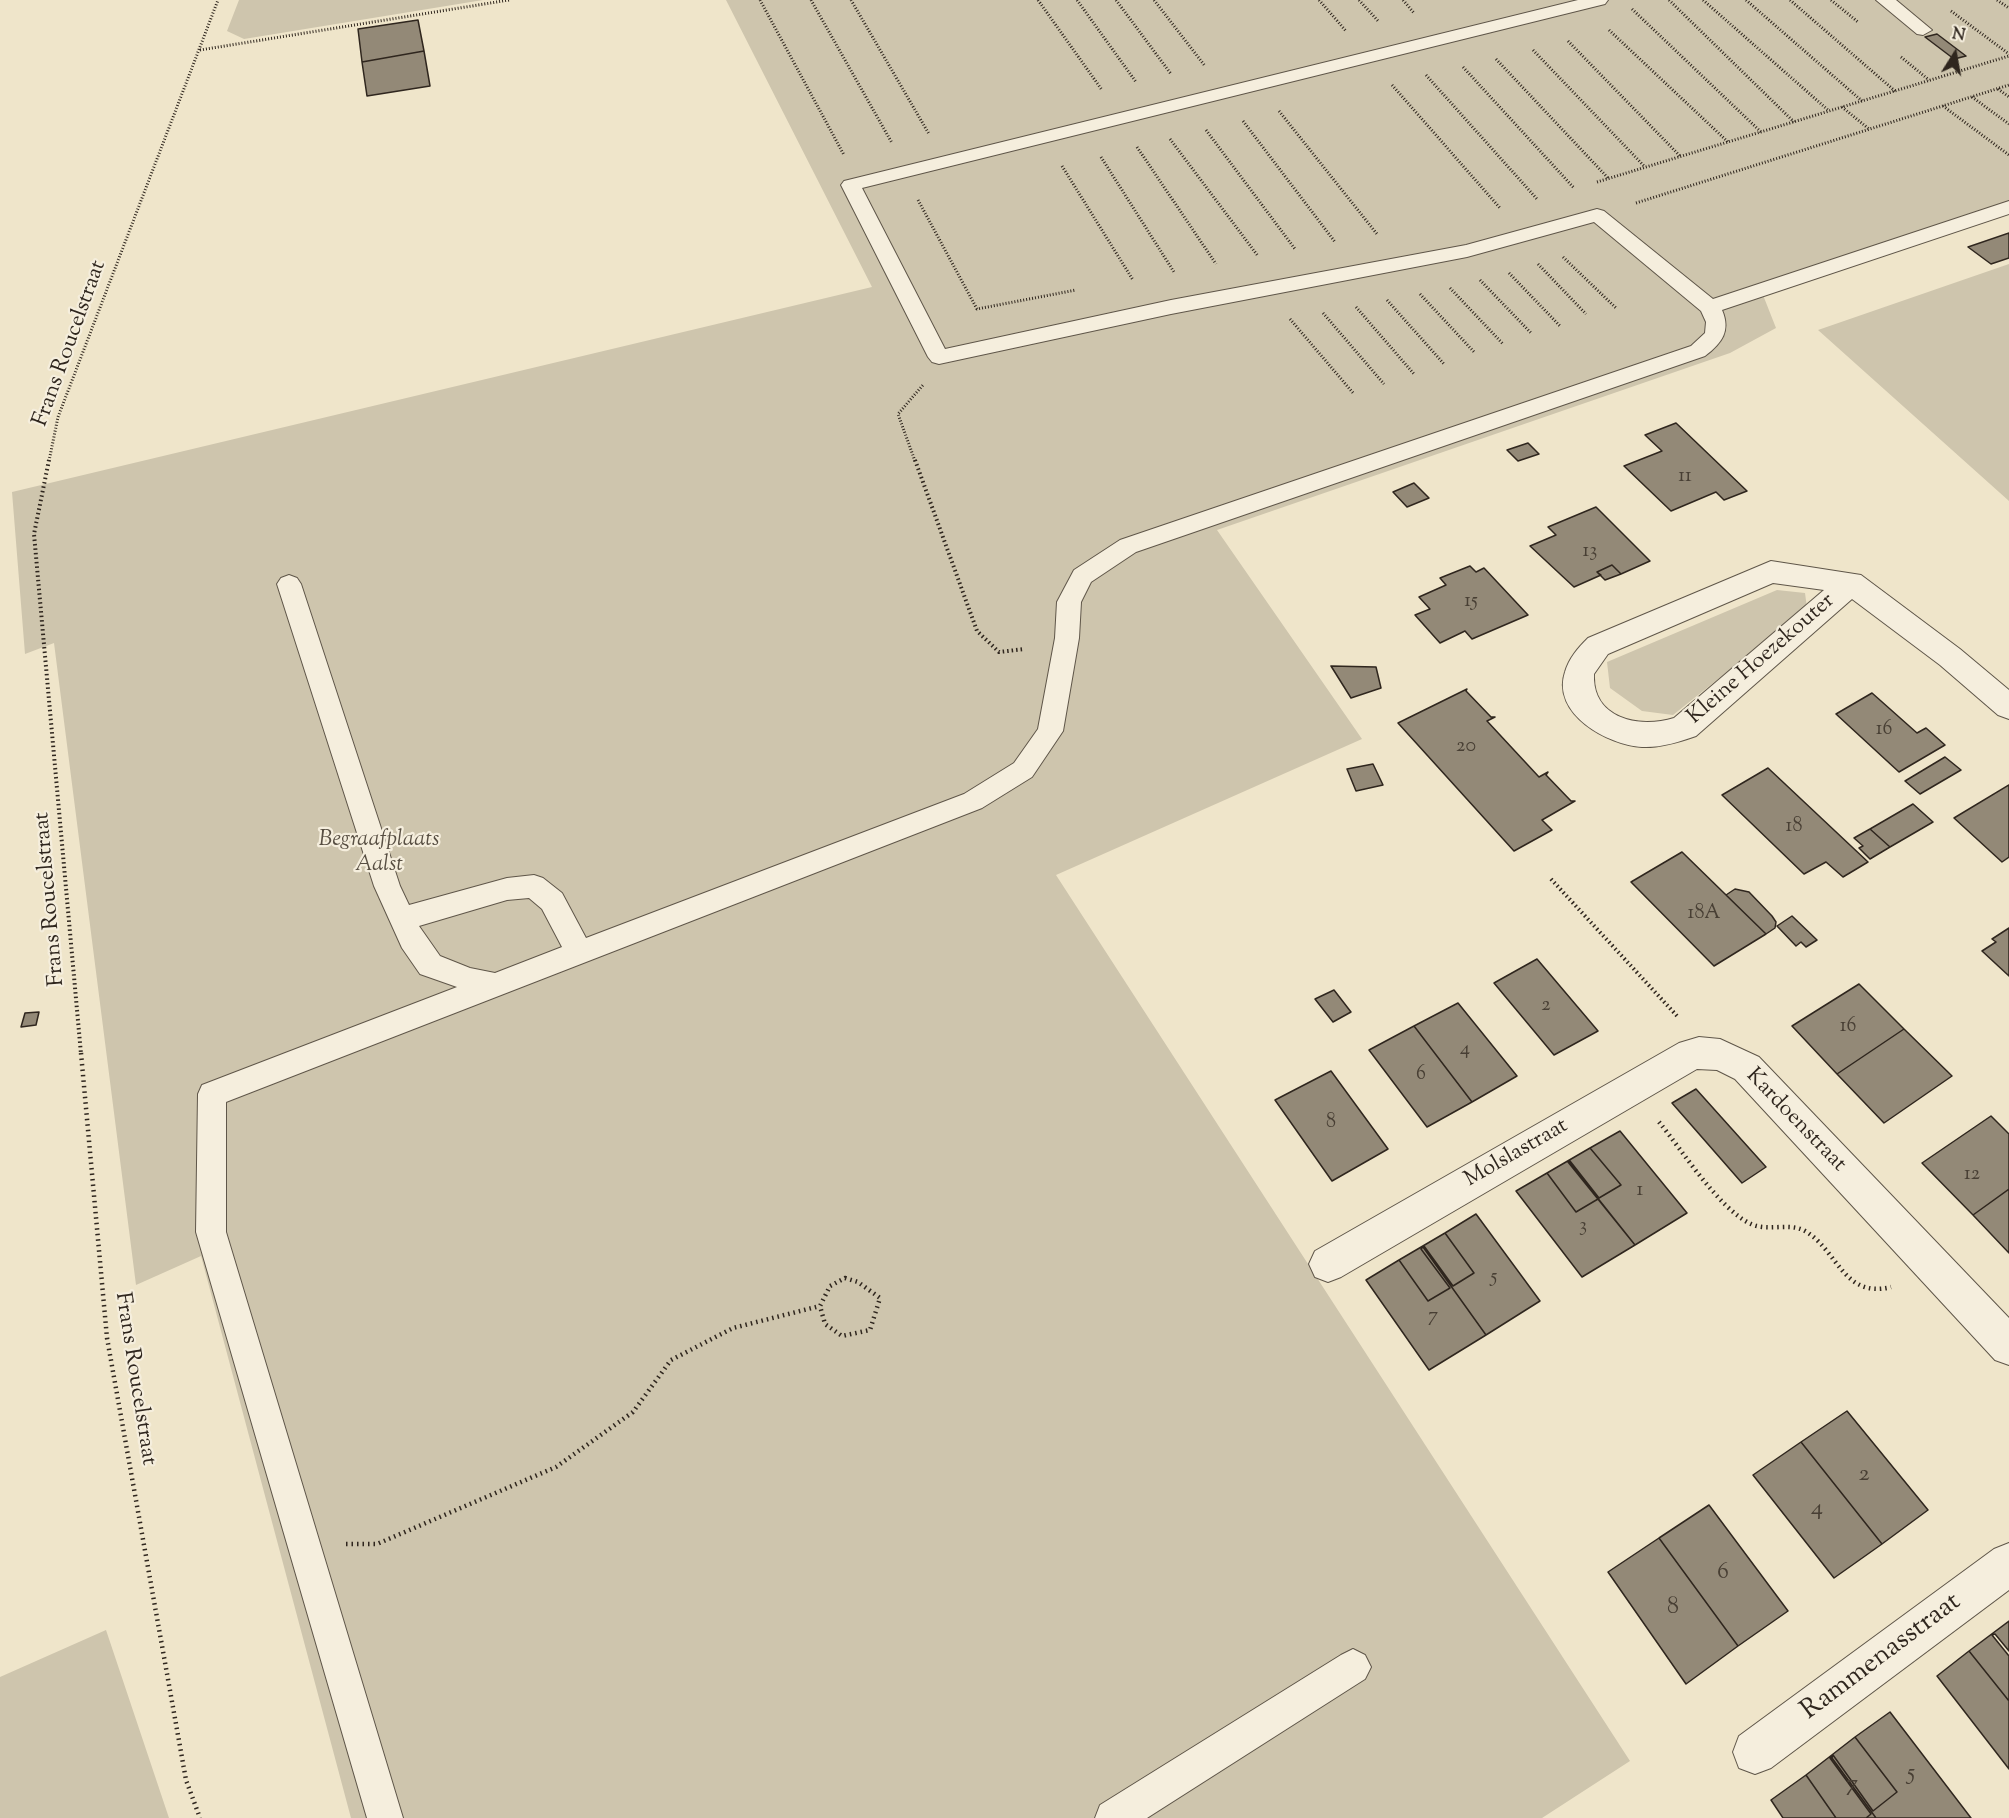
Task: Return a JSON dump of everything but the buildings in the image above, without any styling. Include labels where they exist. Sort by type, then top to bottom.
[{"type":"street","name":"Kleine Hoezekouter","points":[[1851,583],[1685,727],[1650,735],[1625,732],[1594,715],[1581,697],[1576,680],[1578,670],[1583,661],[1598,646],[1771,572],[1851,583],[1950,657],[2009,707]]},
{"type":"street","name":"Molslastraat","points":[[1328,1264],[1691,1054],[1709,1050]]},
{"type":"street","name":"Kardoenstraat","points":[[1709,1050],[1723,1054],[1747,1068],[2009,1346]]},
{"type":"street","name":"Rammenasstraat","points":[[1755,1752],[2009,1564]]},
{"type":"lane","points":[[1885,0],[1923,30]]},
{"type":"lane","points":[[385,1818],[212,1232],[212,1094],[973,801],[1023,770],[1050,731],[1068,627],[1069,602],[1082,576],[1128,546],[1698,351],[1715,338],[1718,323],[1710,307],[1597,215],[1454,253],[1264,289],[939,357],[851,185],[1591,2]]},
{"type":"lane","points":[[1710,307],[2009,207]]},
{"type":"lane","points":[[289,584],[387,886],[412,940],[430,965],[470,980],[495,984]]},
{"type":"lane","points":[[402,919],[507,889],[534,886],[552,901],[579,952]]},
{"type":"lane","points":[[1113,1818],[1353,1667]]},
{"type":"path","name":"Frans Roucelstraat","points":[[200,1818],[186,1780],[107,1338],[34,534],[58,417],[218,0]]},
{"type":"path","points":[[199,50],[509,0]]},
{"type":"path","points":[[760,0],[859,183]]},
{"type":"path","points":[[811,0],[906,172],[977,309],[1077,290]]},
{"type":"path","points":[[851,0],[945,162]]},
{"type":"path","points":[[1038,0],[1216,264]]},
{"type":"path","points":[[1077,0],[1153,111],[1258,256]]},
{"type":"path","points":[[1116,0],[1295,249]]},
{"type":"path","points":[[1154,0],[1335,242]]},
{"type":"path","points":[[1669,0],[1794,122]]},
{"type":"path","points":[[1703,0],[1829,111]]},
{"type":"path","points":[[1746,0],[1862,101]]},
{"type":"path","points":[[1790,0],[1895,91]]},
{"type":"path","points":[[1997,0],[2009,8]]},
{"type":"path","points":[[1591,2],[1728,142]]},
{"type":"path","points":[[1945,7],[2009,55]]},
{"type":"path","points":[[1631,8],[1761,132]]},
{"type":"path","points":[[1542,15],[1680,156]]},
{"type":"path","points":[[1508,23],[1645,167]]},
{"type":"path","points":[[1471,33],[1608,178]]},
{"type":"path","points":[[1439,40],[1574,188],[1565,191]]},
{"type":"path","points":[[1403,49],[1537,200]]},
{"type":"path","points":[[1597,182],[2009,55]]},
{"type":"path","points":[[1368,58],[1502,211],[1491,213]]},
{"type":"path","points":[[1257,85],[1377,234],[1367,236]]},
{"type":"path","points":[[1597,215],[2009,85]]},
{"type":"path","points":[[1997,89],[2009,97]]},
{"type":"path","points":[[1971,97],[2009,124]]},
{"type":"path","points":[[1942,106],[2009,155]]},
{"type":"path","points":[[1842,107],[1869,129]]},
{"type":"path","points":[[1083,128],[1174,272],[1164,274]]},
{"type":"path","points":[[1044,138],[1132,280]]},
{"type":"path","points":[[1528,202],[1546,197]]},
{"type":"path","points":[[1536,231],[1616,308]]},
{"type":"path","points":[[1513,238],[1586,314]]},
{"type":"path","points":[[1325,244],[1346,240]]},
{"type":"path","points":[[1483,246],[1560,326]]},
{"type":"path","points":[[1286,251],[1305,248]]},
{"type":"path","points":[[1454,253],[1532,334]]},
{"type":"path","points":[[1248,258],[1267,255]]},
{"type":"path","points":[[1423,259],[1503,344]]},
{"type":"path","points":[[1206,266],[1227,262]]},
{"type":"path","points":[[1392,265],[1475,353]]},
{"type":"path","points":[[1361,271],[1444,364]]},
{"type":"path","points":[[1330,277],[1414,374]]},
{"type":"path","points":[[1121,282],[1143,278]]},
{"type":"path","points":[[1297,283],[1384,384]]},
{"type":"path","points":[[1264,289],[1354,394]]},
{"type":"path","points":[[939,357],[939,364],[898,414],[977,631],[999,652],[1038,648],[1068,627]]},
{"type":"path","points":[[1551,879],[1709,1050]]},
{"type":"path","points":[[1631,1088],[1729,1206],[1749,1224],[1761,1228],[1793,1226],[1806,1231],[1846,1276],[1858,1285],[1873,1290],[1886,1290],[1897,1285],[1924,1256]]},
{"type":"path","points":[[304,1545],[377,1544],[556,1467],[633,1412],[671,1360],[734,1328],[820,1306],[832,1284],[844,1279],[859,1281],[880,1298],[870,1330],[842,1336],[825,1324],[820,1306]]},
{"type":"green space","points":[[239,0],[483,0],[244,39],[227,31]]},
{"type":"green space","name":"Begraafplaats Aalst","points":[[726,0],[2009,0],[2009,214],[1763,295],[1776,328],[1730,353],[1217,530],[1362,739],[1056,875],[1630,1761],[1542,1818],[351,1818],[201,1256],[136,1285],[54,643],[25,654],[12,492],[872,287]]},
{"type":"green space","points":[[2009,264],[2009,501],[1818,330]]},
{"type":"green space","points":[[1777,590],[1805,593],[1807,608],[1673,715],[1642,711],[1610,688],[1607,662]]},
{"type":"green space","points":[[106,1630],[169,1818],[0,1818],[0,1677]]}]
